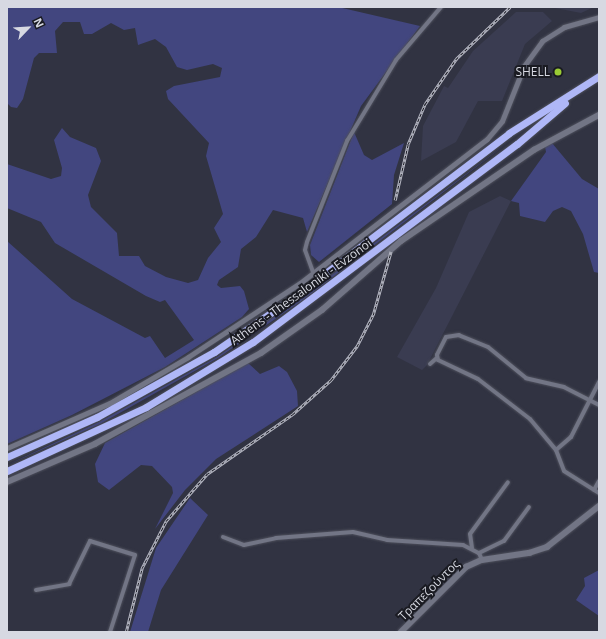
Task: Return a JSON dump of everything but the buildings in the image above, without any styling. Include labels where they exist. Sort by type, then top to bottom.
[{"type":"highway","name":"Athens - Thessaloniki - Evzonoi","points":[[7,457],[97,417],[214,352],[298,294],[509,133],[599,76]]},
{"type":"highway","name":"Athens - Thessaloniki - Evzonoi","points":[[7,471],[146,406],[254,342],[517,144],[582,88]]},
{"type":"main road","points":[[7,482],[95,444],[261,353],[322,310],[401,241],[534,150],[599,115]]},
{"type":"main road","name":"Τραπεζούντος","points":[[401,632],[459,572],[482,560],[529,553],[547,547],[599,506]]},
{"type":"street","points":[[314,272],[305,250],[307,242],[355,124],[396,60],[441,7]]},
{"type":"street","points":[[7,448],[65,424],[150,380],[314,272],[487,139],[502,121],[524,66],[542,41],[564,27],[599,17]]},
{"type":"street","points":[[430,364],[437,358],[446,338],[454,333],[488,348],[531,380],[564,387],[599,405]]},
{"type":"street","points":[[437,358],[501,394],[530,419],[556,450],[564,471],[599,493]]},
{"type":"street","points":[[556,450],[572,436],[599,382]]},
{"type":"street","points":[[594,490],[599,481]]},
{"type":"street","points":[[472,548],[470,534],[508,482]]},
{"type":"street","points":[[479,553],[504,541],[529,507]]},
{"type":"street","points":[[223,537],[244,545],[276,538],[353,532],[387,540],[451,543],[472,548],[479,553],[482,560]]},
{"type":"street","points":[[36,590],[69,584],[90,541],[135,555],[110,632]]},
{"type":"shaded area","points":[[7,7],[338,7],[420,26],[361,106],[307,232],[303,218],[273,210],[256,237],[241,249],[238,267],[219,280],[217,285],[221,288],[240,286],[244,291],[249,309],[242,317],[165,367],[72,415],[7,444],[7,241],[72,299],[145,338],[150,336],[165,358],[194,340],[165,300],[160,302],[146,296],[55,243],[41,222],[7,208],[7,164],[51,179],[61,176],[62,168],[54,140],[62,128],[70,137],[96,148],[101,161],[88,195],[91,207],[117,233],[119,256],[139,256],[145,266],[166,277],[188,283],[198,280],[208,258],[221,242],[214,228],[223,214],[206,156],[209,143],[168,99],[166,91],[174,86],[220,77],[222,68],[213,64],[187,70],[177,67],[166,47],[155,39],[138,45],[135,28],[124,30],[111,23],[92,34],[84,34],[80,22],[63,22],[55,31],[57,53],[39,53],[34,58],[23,99],[17,108],[11,107],[7,103]]},
{"type":"shaded area","points":[[550,7],[594,7],[581,13]]},
{"type":"shaded area","points":[[516,12],[543,12],[552,21],[525,44],[502,101],[478,101],[456,142],[421,161],[423,126],[444,86],[448,88],[473,51]]},
{"type":"shaded area","points":[[354,132],[364,155],[372,160],[404,143],[394,175],[392,204],[319,262],[311,255],[310,245]]},
{"type":"shaded area","points":[[514,138],[303,300],[218,358],[100,424],[7,465],[99,422],[217,357],[301,298]]},
{"type":"shaded area","points":[[552,143],[582,179],[599,189],[599,273],[594,272],[583,234],[571,211],[562,207],[553,211],[545,222],[520,216],[519,203],[511,201],[546,152],[545,147]]},
{"type":"shaded area","points":[[500,196],[511,201],[427,365],[422,370],[397,357],[436,288],[469,212]]},
{"type":"shaded area","points":[[248,363],[260,374],[279,366],[287,372],[297,391],[298,406],[216,459],[185,490],[155,529],[173,493],[172,487],[152,466],[141,465],[109,490],[98,482],[95,464],[105,443]]},
{"type":"shaded area","points":[[190,498],[208,515],[161,590],[148,632],[130,632],[156,548]]},
{"type":"shaded area","points":[[599,570],[599,616],[576,600],[585,586],[584,578]]},
{"type":"railway","points":[[395,200],[408,144],[425,104],[456,59],[510,7]]},
{"type":"railway","points":[[126,632],[142,568],[166,521],[207,474],[293,414],[331,380],[357,346],[373,315],[391,251]]},
{"type":"place","name":"SHELL","points":[[558,72]]}]
